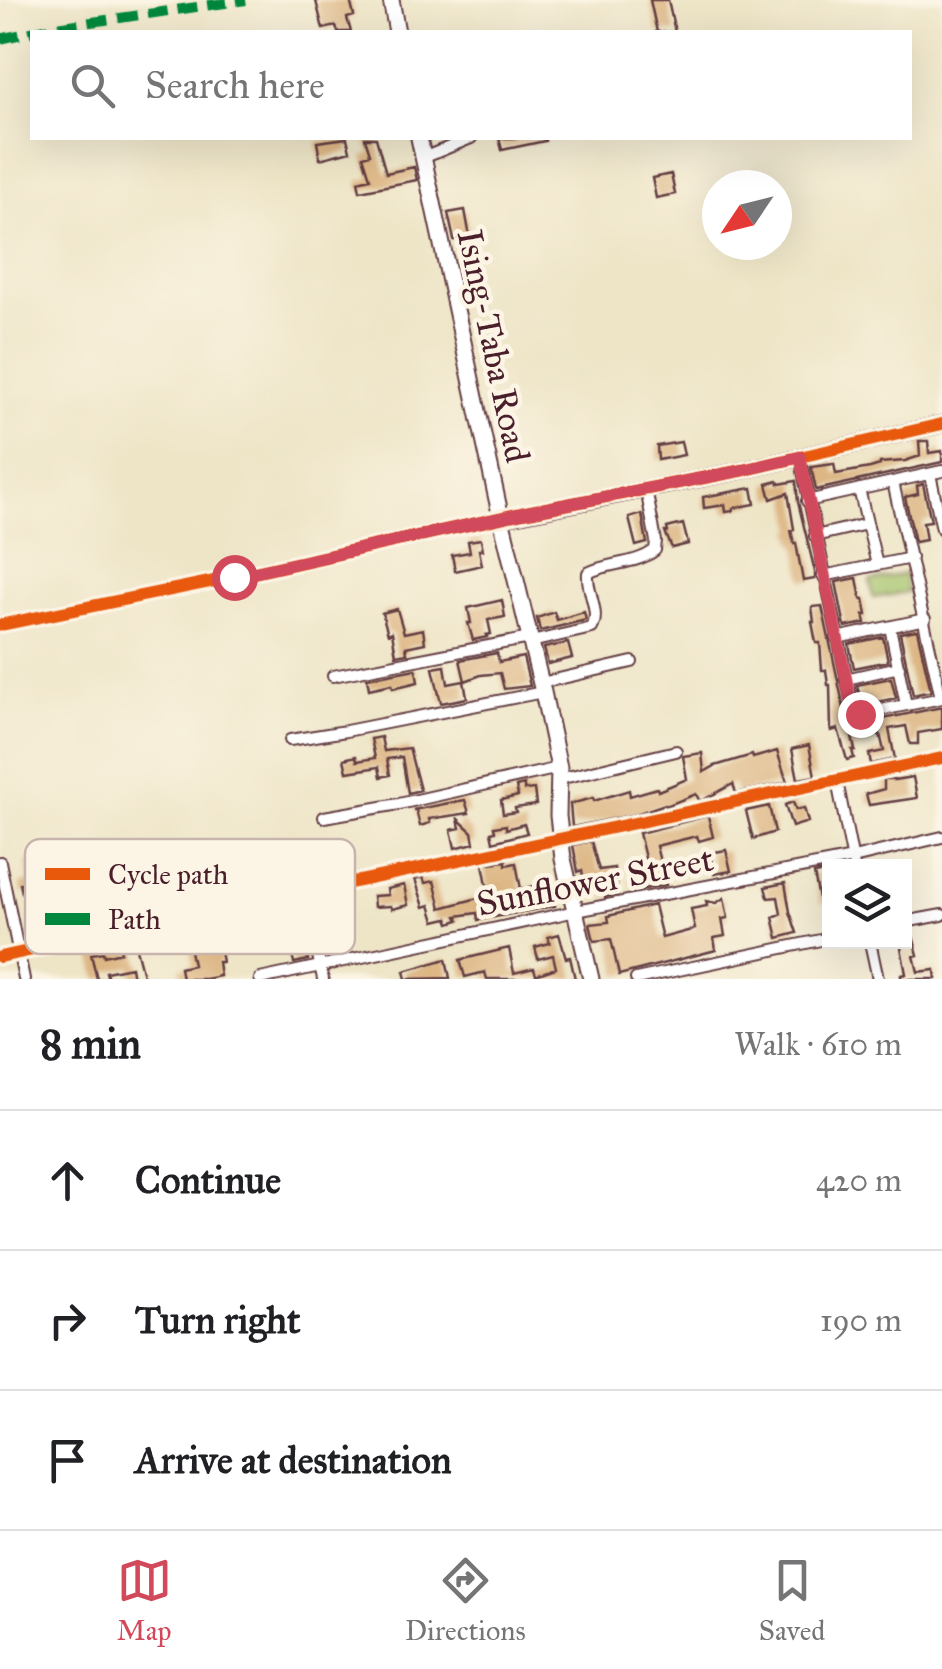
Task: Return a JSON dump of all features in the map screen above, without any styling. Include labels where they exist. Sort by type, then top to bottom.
[{"type":"street","points":[[391,0],[398,30]]},
{"type":"street","name":"Ising-Taba Road","points":[[418,140],[542,687],[559,773],[560,840],[591,979]]},
{"type":"street","points":[[423,158],[466,140]]},
{"type":"street","points":[[0,625],[942,424]]},
{"type":"street","points":[[800,457],[852,707],[860,714],[942,698],[893,482]]},
{"type":"street","points":[[807,501],[942,471]]},
{"type":"street","points":[[930,474],[942,529]]},
{"type":"street","points":[[333,676],[592,628],[596,619],[588,573],[645,558],[655,550],[646,489]]},
{"type":"street","points":[[858,490],[877,565]]},
{"type":"street","points":[[815,536],[867,524]]},
{"type":"street","points":[[824,576],[911,558]]},
{"type":"street","points":[[837,638],[925,619]]},
{"type":"street","points":[[890,626],[906,705]]},
{"type":"street","points":[[290,740],[542,687],[632,662]]},
{"type":"street","points":[[846,679],[898,667]]},
{"type":"street","points":[[324,817],[676,751]]},
{"type":"street","points":[[355,883],[942,758]]},
{"type":"street","points":[[837,781],[853,859]]},
{"type":"street","name":"Sunflower Street","points":[[865,859],[942,837]]},
{"type":"street","points":[[0,862],[3,894],[24,979]]},
{"type":"street","name":"Sunflower Street","points":[[260,979],[576,911],[822,868]]},
{"type":"street","points":[[912,920],[942,914]]},
{"type":"street","points":[[636,979],[822,940]]},
{"type":"street","points":[[872,949],[878,979]]},
{"type":"street","points":[[0,957],[25,953]]},
{"type":"street","points":[[318,954],[323,979]]},
{"type":"green space","points":[[904,574],[908,592],[873,598],[870,581]]},
{"type":"building","points":[[350,0],[354,16],[347,18],[350,30],[337,30],[336,26],[323,29],[316,1]]},
{"type":"building","points":[[650,0],[668,0],[675,30],[657,30]]},
{"type":"building","points":[[347,140],[350,151],[320,159],[317,142]]},
{"type":"building","points":[[366,140],[377,140],[386,173],[414,167],[417,180],[360,191],[358,181],[370,178],[363,156],[370,154]]},
{"type":"building","points":[[500,140],[545,140],[545,141],[502,150]]},
{"type":"building","points":[[671,174],[675,194],[656,198],[652,178]]},
{"type":"building","points":[[465,210],[470,237],[454,240],[448,213]]},
{"type":"building","points":[[919,441],[928,441],[929,453],[942,451],[942,462],[816,490],[811,467],[834,464],[836,474],[905,461],[920,456]]},
{"type":"building","points":[[681,442],[684,455],[658,460],[657,446]]},
{"type":"building","points":[[796,481],[815,579],[803,581],[791,530],[794,529],[788,493],[771,499],[767,484]]},
{"type":"building","points":[[923,484],[931,521],[923,522],[926,540],[915,542],[905,497],[918,494],[917,486]]},
{"type":"building","points":[[752,488],[755,504],[726,512],[725,505],[704,508],[703,497]]},
{"type":"building","points":[[642,514],[647,543],[636,546],[629,518]]},
{"type":"building","points":[[683,524],[688,544],[672,548],[665,532]]},
{"type":"building","points":[[481,539],[482,565],[455,571],[452,555],[470,552],[468,541]]},
{"type":"building","points":[[857,578],[866,623],[845,627],[836,582]]},
{"type":"building","points":[[502,600],[505,617],[488,620],[491,634],[473,640],[468,608]]},
{"type":"building","points":[[822,606],[846,718],[863,723],[942,707],[942,729],[918,733],[918,744],[910,744],[906,726],[889,729],[895,759],[871,764],[869,754],[884,751],[880,734],[866,737],[864,726],[850,728],[855,750],[854,758],[847,760],[838,729],[831,731],[830,685],[826,670],[822,670],[820,643],[816,643],[812,622],[812,607]]},
{"type":"building","points":[[397,609],[404,633],[423,629],[425,643],[406,647],[407,653],[396,655],[392,632],[388,634],[382,613]]},
{"type":"building","points":[[554,612],[557,620],[584,612],[586,620],[540,631],[537,618]]},
{"type":"building","points":[[917,630],[931,691],[913,695],[900,633]]},
{"type":"building","points":[[883,637],[888,661],[854,668],[849,644]]},
{"type":"building","points":[[568,643],[572,658],[548,664],[544,648]]},
{"type":"building","points":[[497,653],[499,662],[523,657],[530,686],[504,689],[500,673],[465,681],[460,660]]},
{"type":"building","points":[[445,666],[448,684],[464,681],[467,698],[441,703],[433,668]]},
{"type":"building","points":[[416,669],[418,682],[369,689],[367,678]]},
{"type":"building","points":[[891,678],[896,698],[864,705],[861,702],[857,685]]},
{"type":"building","points":[[381,737],[384,751],[409,748],[420,790],[408,793],[402,757],[387,759],[390,775],[381,777],[379,767],[347,772],[344,759],[375,758],[371,739]]},
{"type":"building","points":[[809,745],[815,776],[798,779],[792,749]]},
{"type":"building","points":[[777,751],[787,782],[736,793],[733,784],[703,800],[696,794],[636,814],[572,827],[570,804],[629,790],[630,796],[657,788],[658,791],[687,779],[683,756],[702,753],[704,772],[752,755],[753,758]]},
{"type":"building","points":[[913,777],[917,798],[869,805],[866,794],[884,789],[884,779]]},
{"type":"building","points":[[524,785],[524,790],[534,789],[536,805],[503,814],[501,800],[518,796],[516,787]]},
{"type":"building","points":[[465,800],[469,813],[429,819],[430,823],[420,826],[413,810]]},
{"type":"building","points":[[793,802],[796,810],[804,808],[808,822],[792,827],[785,805]]},
{"type":"building","points":[[769,806],[775,832],[753,839],[746,811]]},
{"type":"building","points":[[708,816],[713,837],[699,841],[697,836],[656,846],[666,885],[633,891],[630,879],[649,875],[639,833]]},
{"type":"building","points":[[458,819],[472,832],[474,843],[455,848],[451,830],[460,828]]},
{"type":"building","points":[[524,824],[527,833],[493,842],[494,827],[506,825],[506,829]]},
{"type":"building","points":[[591,841],[599,870],[614,868],[618,894],[605,897],[604,889],[586,893],[573,845]]},
{"type":"building","points":[[726,850],[731,871],[714,874],[710,853]]},
{"type":"building","points":[[506,861],[506,865],[516,863],[521,889],[552,887],[555,906],[478,920],[477,913],[457,916],[459,920],[450,923],[448,918],[435,921],[430,905],[424,907],[415,879],[434,881],[441,908],[489,895],[483,864]]},
{"type":"building","points":[[822,872],[822,904],[820,904],[814,874]]},
{"type":"building","points":[[785,883],[797,933],[778,938],[773,917],[781,914],[778,897],[768,898],[765,887]]},
{"type":"building","points":[[404,885],[408,905],[392,909],[374,907],[373,896],[388,895],[387,889]]},
{"type":"building","points":[[724,898],[728,918],[722,919],[725,936],[714,938],[716,950],[619,975],[611,939],[594,941],[590,924],[609,922],[608,916],[654,905],[662,938],[695,929],[691,909]]},
{"type":"building","points":[[912,932],[918,972],[935,970],[936,979],[901,979],[906,974],[901,949],[912,949]]},
{"type":"building","points":[[559,934],[575,979],[487,979],[485,972],[465,977],[460,960],[509,948],[514,973],[534,968],[536,975],[556,968],[553,955],[538,959],[535,947],[550,943],[548,937]]},
{"type":"building","points":[[91,954],[137,954],[144,979],[133,979],[131,967],[106,972],[108,979],[97,979]]},
{"type":"building","points":[[191,954],[220,954],[220,976],[182,979],[180,968],[193,965]]},
{"type":"building","points":[[292,954],[307,954],[308,960],[294,963]]},
{"type":"building","points":[[446,959],[450,978],[406,979],[404,971]]},
{"type":"marked path","points":[[40,30],[246,0]]},
{"type":"marked path","points":[[0,39],[30,32]]},
{"type":"cycle path","points":[[0,625],[522,513],[744,470],[942,424]]},
{"type":"cycle path","points":[[355,882],[942,758]]},
{"type":"cycle path","points":[[0,957],[25,952]]},
{"type":"route","points":[[234,577],[800,457],[852,707],[860,714]]}]
